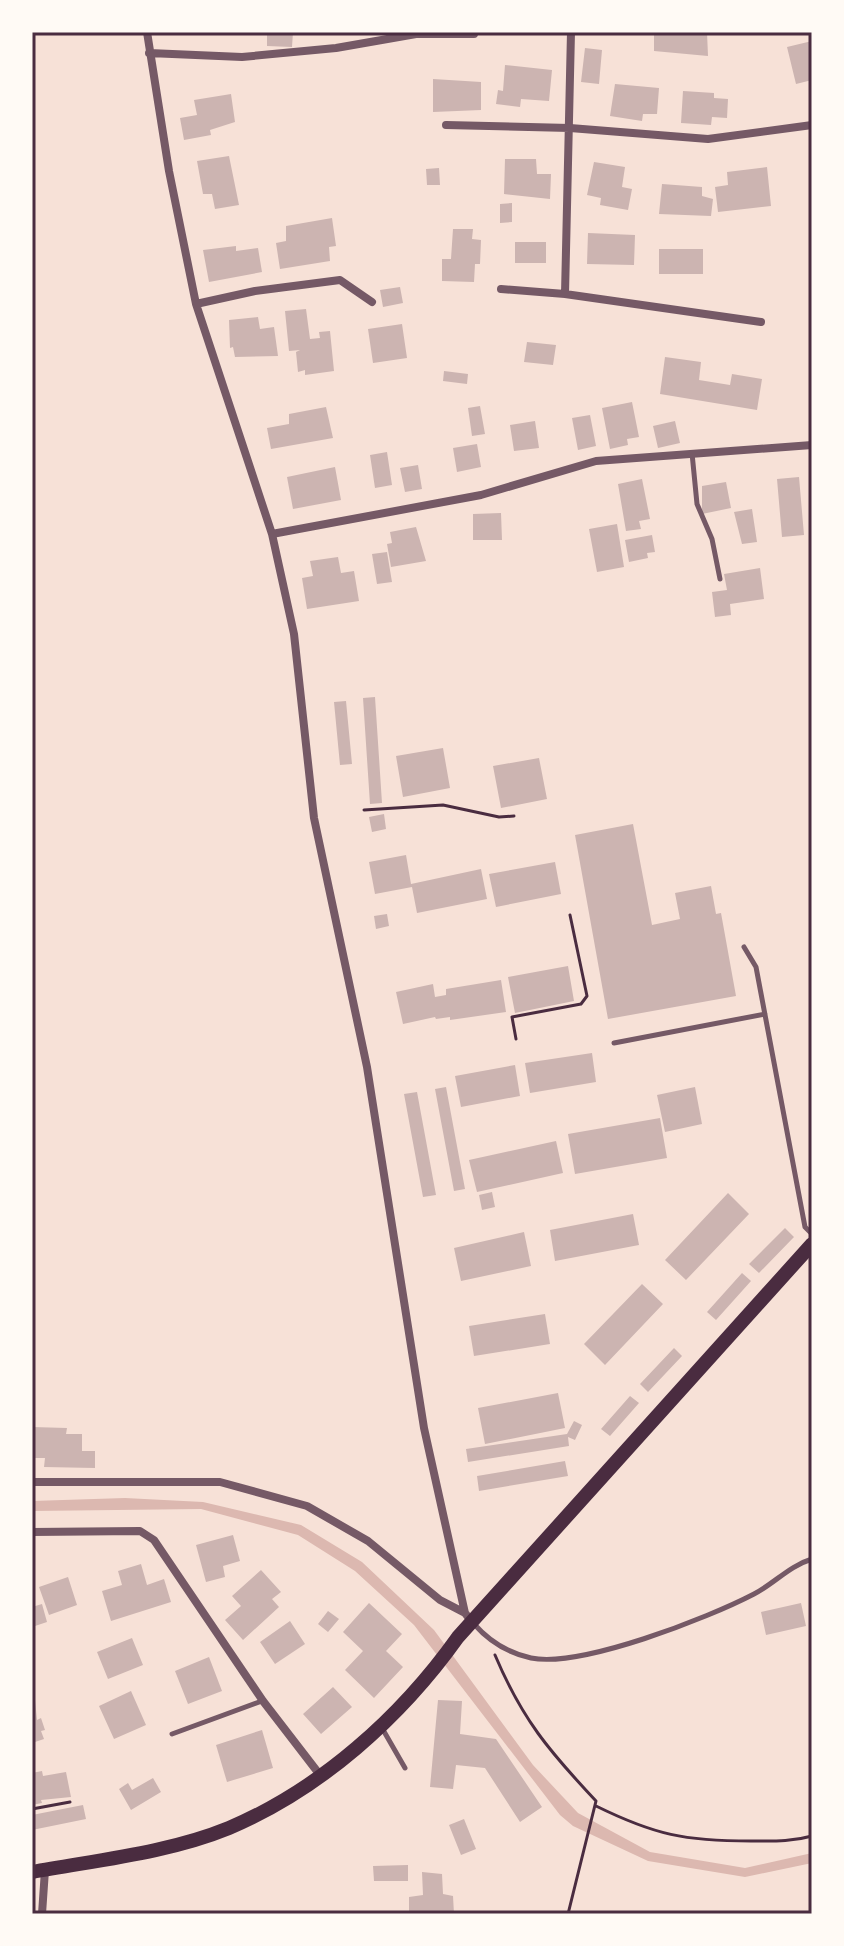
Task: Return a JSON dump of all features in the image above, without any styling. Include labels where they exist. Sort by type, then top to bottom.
[{"type":"main road","points":[[38,1871],[170,1846],[229,1828],[320,1775],[382,1728],[433,1673],[469,1618],[812,1244]]},
{"type":"street","points":[[147,32],[196,304],[272,534],[294,634],[314,818],[367,1067],[424,1428],[469,1618]]},
{"type":"street","points":[[565,294],[571,32]]},
{"type":"street","points":[[149,53],[242,57],[336,48],[416,34],[474,34]]},
{"type":"street","points":[[446,125],[570,128],[708,139],[812,125]]},
{"type":"street","points":[[196,304],[255,291],[340,280],[372,302]]},
{"type":"street","points":[[501,289],[565,294],[761,322]]},
{"type":"street","points":[[272,534],[481,495],[596,461],[812,445]]},
{"type":"street","points":[[32,1482],[220,1482],[307,1506],[368,1541],[440,1600],[469,1618]]},
{"type":"street","points":[[32,1532],[140,1531],[154,1540],[263,1701],[320,1775]]},
{"type":"street","points":[[38,1871],[42,1914]]},
{"type":"lane","points":[[692,453],[697,504],[712,539],[720,579]]},
{"type":"lane","points":[[744,947],[756,967],[805,1227],[812,1234]]},
{"type":"lane","points":[[614,1043],[765,1014]]},
{"type":"lane","points":[[469,1618],[489,1642],[532,1659],[576,1656],[654,1636],[725,1608],[759,1591],[797,1563],[812,1559]]},
{"type":"lane","points":[[172,1734],[263,1701]]},
{"type":"lane","points":[[382,1728],[405,1768]]},
{"type":"path","points":[[364,810],[443,805],[499,817],[514,816]]},
{"type":"path","points":[[516,1039],[512,1017],[581,1004],[587,996],[570,915]]},
{"type":"path","points":[[489,1642],[521,1711],[544,1746],[596,1801],[568,1914]]},
{"type":"path","points":[[32,1809],[70,1802]]},
{"type":"path","points":[[596,1806],[637,1826],[693,1841],[795,1841],[812,1836]]},
{"type":"shaded area","points":[[125,1498],[203,1502],[301,1525],[362,1562],[434,1630],[533,1765],[578,1813],[650,1852],[745,1868],[812,1853],[812,1863],[745,1877],[648,1861],[573,1826],[560,1815],[414,1625],[355,1571],[298,1535],[201,1509],[32,1511],[32,1501]]},
{"type":"building","points":[[267,32],[293,32],[292,47],[267,46]]},
{"type":"building","points":[[654,32],[707,32],[708,56],[654,51]]},
{"type":"building","points":[[812,41],[812,80],[796,84],[787,47]]},
{"type":"building","points":[[585,48],[602,50],[599,84],[581,82]]},
{"type":"building","points":[[505,65],[552,70],[549,101],[521,99],[520,107],[496,104],[498,90],[503,91]]},
{"type":"building","points":[[433,79],[481,82],[481,110],[433,112]]},
{"type":"building","points":[[615,84],[659,88],[657,114],[643,114],[642,121],[610,116]]},
{"type":"building","points":[[683,91],[714,93],[714,98],[728,99],[727,118],[712,117],[711,125],[681,123]]},
{"type":"building","points":[[231,94],[235,122],[210,130],[211,135],[184,140],[180,118],[197,115],[194,100]]},
{"type":"building","points":[[229,156],[239,205],[215,209],[212,194],[203,194],[197,161]]},
{"type":"building","points":[[505,159],[536,159],[537,174],[551,174],[550,199],[504,194]]},
{"type":"building","points":[[594,162],[625,167],[622,187],[632,189],[628,210],[600,205],[601,198],[587,195]]},
{"type":"building","points":[[767,167],[771,206],[718,212],[715,187],[728,185],[727,172]]},
{"type":"building","points":[[439,168],[440,185],[427,185],[426,169]]},
{"type":"building","points":[[662,184],[702,187],[702,196],[713,199],[711,216],[659,214]]},
{"type":"building","points":[[512,203],[512,222],[500,223],[500,204]]},
{"type":"building","points":[[332,218],[336,246],[329,247],[330,261],[280,269],[276,243],[286,241],[286,226]]},
{"type":"building","points":[[453,229],[473,229],[472,239],[481,240],[480,264],[475,264],[474,282],[442,281],[442,259],[451,259]]},
{"type":"building","points":[[588,233],[635,235],[634,265],[587,264]]},
{"type":"building","points":[[515,242],[546,242],[546,263],[515,263]]},
{"type":"building","points":[[236,246],[236,251],[258,248],[262,272],[209,282],[203,250]]},
{"type":"building","points":[[659,249],[703,249],[703,274],[659,274]]},
{"type":"building","points":[[400,287],[403,303],[383,307],[380,290]]},
{"type":"building","points":[[306,309],[310,339],[320,338],[319,332],[330,331],[334,371],[305,375],[305,370],[298,372],[296,352],[300,350],[289,351],[285,311]]},
{"type":"building","points":[[258,317],[260,329],[274,327],[278,356],[235,357],[233,347],[230,348],[229,320]]},
{"type":"building","points":[[402,324],[407,358],[373,363],[368,329]]},
{"type":"building","points":[[527,342],[556,345],[553,365],[524,362]]},
{"type":"building","points":[[665,357],[701,362],[699,380],[730,385],[732,374],[762,379],[757,410],[660,394]]},
{"type":"building","points":[[444,371],[468,374],[467,384],[443,381]]},
{"type":"building","points":[[632,402],[639,437],[627,439],[628,445],[610,449],[602,408]]},
{"type":"building","points":[[480,406],[485,434],[472,436],[468,408]]},
{"type":"building","points":[[326,407],[333,438],[271,449],[267,428],[289,424],[289,414]]},
{"type":"building","points":[[590,415],[596,446],[578,450],[572,418]]},
{"type":"building","points":[[535,421],[539,448],[514,451],[510,425]]},
{"type":"building","points":[[675,421],[680,443],[658,448],[653,426]]},
{"type":"building","points":[[477,444],[481,467],[457,472],[453,448]]},
{"type":"building","points":[[387,452],[392,485],[375,488],[370,455]]},
{"type":"building","points":[[418,465],[422,489],[405,492],[400,468]]},
{"type":"building","points":[[335,467],[341,500],[293,509],[287,477]]},
{"type":"building","points":[[799,477],[804,535],[782,537],[777,479]]},
{"type":"building","points":[[642,479],[650,519],[639,521],[641,529],[626,531],[618,484]]},
{"type":"building","points":[[726,482],[731,508],[702,514],[702,486]]},
{"type":"building","points":[[752,509],[757,542],[742,544],[734,512]]},
{"type":"building","points":[[501,513],[502,540],[473,540],[473,514]]},
{"type":"building","points":[[617,524],[624,567],[597,572],[589,529]]},
{"type":"building","points":[[416,527],[426,561],[391,567],[387,544],[392,543],[390,532]]},
{"type":"building","points":[[652,535],[655,552],[647,553],[648,558],[629,562],[625,540]]},
{"type":"building","points":[[387,552],[392,582],[377,584],[372,554]]},
{"type":"building","points":[[338,557],[341,573],[354,571],[359,601],[307,609],[302,578],[313,576],[310,561]]},
{"type":"building","points":[[760,568],[764,599],[730,604],[731,615],[715,617],[712,592],[727,590],[724,574]]},
{"type":"building","points":[[375,697],[382,803],[370,804],[363,698]]},
{"type":"building","points":[[346,701],[352,764],[340,765],[334,702]]},
{"type":"building","points":[[443,748],[450,788],[403,797],[396,756]]},
{"type":"building","points":[[539,758],[547,799],[501,808],[493,766]]},
{"type":"building","points":[[384,814],[386,829],[372,832],[369,817]]},
{"type":"building","points":[[633,824],[652,925],[680,919],[675,893],[711,886],[716,914],[721,913],[736,996],[608,1019],[575,835]]},
{"type":"building","points":[[406,855],[411,884],[481,869],[487,899],[417,913],[412,887],[375,894],[369,862]]},
{"type":"building","points":[[555,862],[561,894],[496,907],[489,874]]},
{"type":"building","points":[[387,914],[389,926],[376,929],[374,916]]},
{"type":"building","points":[[568,966],[574,1001],[515,1013],[508,977]]},
{"type":"building","points":[[501,980],[506,1012],[450,1020],[450,1017],[435,1017],[403,1024],[396,992],[433,984],[435,997],[446,995],[446,989]]},
{"type":"building","points":[[592,1053],[596,1082],[530,1093],[525,1063]]},
{"type":"building","points":[[515,1065],[520,1096],[461,1107],[455,1076]]},
{"type":"building","points":[[446,1087],[465,1189],[454,1191],[435,1089]]},
{"type":"building","points":[[695,1087],[702,1124],[665,1132],[657,1095]]},
{"type":"building","points":[[417,1092],[436,1195],[423,1197],[404,1094]]},
{"type":"building","points":[[660,1118],[667,1158],[575,1174],[568,1134]]},
{"type":"building","points":[[556,1141],[563,1173],[477,1192],[469,1160]]},
{"type":"building","points":[[492,1192],[495,1207],[482,1210],[479,1195]]},
{"type":"building","points":[[728,1193],[749,1214],[686,1280],[665,1260]]},
{"type":"building","points":[[633,1214],[639,1245],[555,1261],[550,1230]]},
{"type":"building","points":[[785,1228],[794,1237],[759,1273],[749,1264]]},
{"type":"building","points":[[524,1232],[531,1266],[461,1281],[454,1248]]},
{"type":"building","points":[[742,1273],[751,1281],[716,1320],[707,1312]]},
{"type":"building","points":[[642,1284],[663,1304],[605,1365],[584,1344]]},
{"type":"building","points":[[545,1314],[550,1344],[474,1356],[469,1326]]},
{"type":"building","points":[[674,1348],[682,1356],[648,1392],[640,1384]]},
{"type":"building","points":[[558,1393],[565,1428],[485,1444],[478,1408]]},
{"type":"building","points":[[630,1396],[639,1403],[610,1436],[601,1429]]},
{"type":"building","points":[[574,1421],[582,1425],[575,1440],[568,1437],[569,1446],[468,1462],[466,1449],[567,1434]]},
{"type":"building","points":[[32,1427],[67,1428],[66,1434],[82,1434],[82,1451],[95,1451],[95,1468],[44,1467],[45,1458],[32,1458]]},
{"type":"building","points":[[565,1461],[568,1476],[479,1491],[477,1476]]},
{"type":"building","points":[[233,1535],[240,1561],[223,1566],[225,1577],[206,1582],[196,1545]]},
{"type":"building","points":[[141,1564],[147,1585],[164,1579],[171,1602],[111,1621],[102,1591],[122,1585],[118,1571]]},
{"type":"building","points":[[261,1570],[281,1592],[272,1599],[279,1607],[243,1640],[225,1620],[241,1606],[232,1596]]},
{"type":"building","points":[[68,1577],[77,1605],[49,1615],[39,1587]]},
{"type":"building","points":[[369,1603],[402,1634],[386,1651],[403,1667],[374,1698],[345,1670],[363,1651],[343,1632]]},
{"type":"building","points":[[801,1603],[806,1626],[766,1635],[761,1612]]},
{"type":"building","points":[[42,1604],[47,1622],[32,1627],[32,1607]]},
{"type":"building","points":[[328,1611],[339,1619],[328,1632],[318,1624]]},
{"type":"building","points":[[290,1621],[305,1644],[275,1664],[260,1642]]},
{"type":"building","points":[[132,1638],[143,1665],[108,1679],[97,1652]]},
{"type":"building","points":[[209,1657],[222,1691],[188,1704],[175,1671]]},
{"type":"building","points":[[333,1687],[352,1707],[321,1734],[303,1714]]},
{"type":"building","points":[[131,1691],[146,1725],[114,1739],[99,1706]]},
{"type":"building","points":[[35,1700],[37,1720],[41,1718],[45,1730],[41,1731],[44,1739],[32,1743]]},
{"type":"building","points":[[438,1700],[462,1701],[460,1734],[496,1739],[542,1807],[520,1822],[485,1768],[456,1765],[453,1789],[430,1787]]},
{"type":"building","points":[[262,1730],[273,1768],[227,1782],[216,1745]]},
{"type":"building","points":[[42,1771],[43,1776],[66,1772],[71,1797],[41,1800],[42,1803],[32,1805],[32,1773]]},
{"type":"building","points":[[153,1778],[161,1792],[131,1810],[119,1789],[128,1783],[132,1790]]},
{"type":"building","points":[[83,1805],[86,1819],[32,1830],[32,1815]]},
{"type":"building","points":[[464,1819],[476,1849],[461,1855],[449,1825]]},
{"type":"building","points":[[408,1865],[408,1881],[374,1881],[373,1866]]},
{"type":"building","points":[[422,1872],[442,1874],[443,1894],[453,1896],[454,1914],[409,1914],[409,1897],[423,1895]]}]
